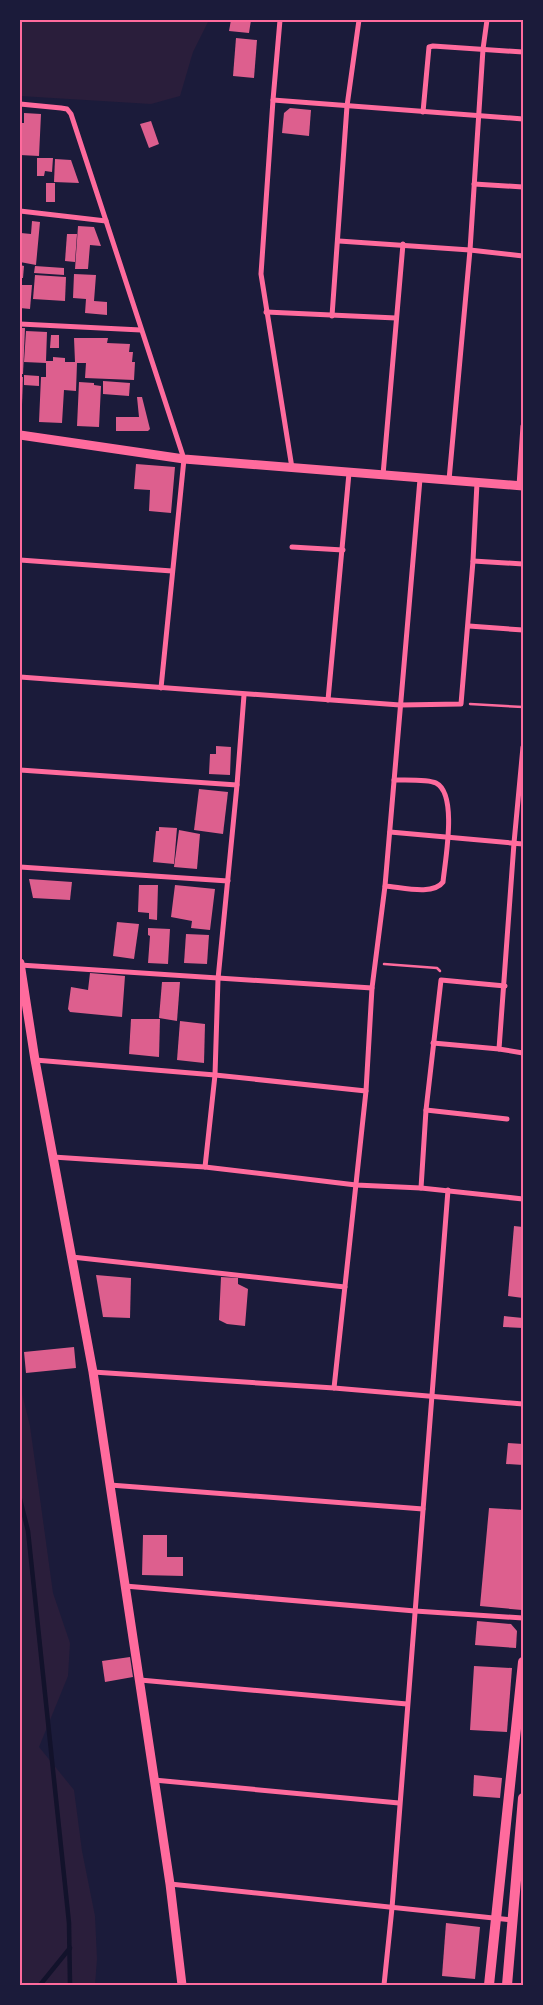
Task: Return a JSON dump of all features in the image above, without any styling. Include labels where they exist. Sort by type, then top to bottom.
[{"type":"main road","points":[[489,1985],[523,1662]]},
{"type":"main road","points":[[507,1985],[523,1798]]},
{"type":"street","points":[[280,20],[272,100],[261,274],[292,469]]},
{"type":"street","points":[[332,316],[347,106],[359,20]]},
{"type":"street","points":[[449,481],[470,250],[483,50],[487,20]]},
{"type":"street","points":[[423,112],[429,47],[523,52]]},
{"type":"street","points":[[272,100],[523,119]]},
{"type":"street","points":[[20,104],[61,108],[71,114],[184,459],[162,688]]},
{"type":"street","points":[[474,184],[523,187]]},
{"type":"street","points":[[20,211],[106,220]]},
{"type":"street","points":[[338,241],[403,244],[523,256]]},
{"type":"street","points":[[383,475],[403,244]]},
{"type":"street","points":[[266,312],[396,318]]},
{"type":"street","points":[[20,324],[142,330]]},
{"type":"street","points":[[20,435],[184,459],[521,486],[523,426]]},
{"type":"street","points":[[328,700],[349,473]]},
{"type":"street","points":[[334,1388],[366,1091],[372,988],[385,886],[420,479]]},
{"type":"street","points":[[20,677],[400,705],[461,704],[469,626],[477,483]]},
{"type":"street","points":[[292,547],[343,550]]},
{"type":"street","points":[[20,560],[172,571]]},
{"type":"street","points":[[473,561],[523,564]]},
{"type":"street","points":[[469,626],[523,630]]},
{"type":"street","points":[[204,1167],[214,1075],[218,979],[238,785],[244,695]]},
{"type":"street","points":[[499,1049],[523,747]]},
{"type":"street","points":[[20,770],[238,785]]},
{"type":"street","points":[[385,886],[432,891],[439,888],[443,882],[448,837],[448,800],[444,790],[435,782],[394,780]]},
{"type":"street","points":[[390,832],[523,844]]},
{"type":"street","points":[[20,867],[228,880]]},
{"type":"street","points":[[182,1985],[170,1884],[110,1485],[72,1257],[35,1060],[20,964],[372,988]]},
{"type":"street","points":[[421,1188],[426,1110],[441,980],[505,986]]},
{"type":"street","points":[[433,1043],[523,1053]]},
{"type":"street","points":[[35,1060],[214,1075],[366,1091]]},
{"type":"street","points":[[426,1110],[507,1119]]},
{"type":"street","points":[[53,1157],[204,1167],[356,1185],[448,1190],[523,1199]]},
{"type":"street","points":[[384,1985],[392,1908],[448,1190]]},
{"type":"street","points":[[72,1257],[345,1287]]},
{"type":"street","points":[[92,1372],[334,1388],[523,1404]]},
{"type":"street","points":[[110,1485],[422,1509]]},
{"type":"street","points":[[125,1586],[414,1611],[523,1618]]},
{"type":"street","points":[[140,1680],[407,1704]]},
{"type":"street","points":[[154,1780],[399,1803]]},
{"type":"street","points":[[170,1884],[513,1920]]},
{"type":"path","points":[[461,704],[523,707]]},
{"type":"path","points":[[375,964],[437,968],[440,971],[441,980]]},
{"type":"shaded area","points":[[20,20],[209,20],[193,52],[180,96],[151,104],[20,96]]},
{"type":"shaded area","points":[[20,1385],[30,1426],[53,1593],[70,1643],[68,1676],[39,1747],[74,1790],[82,1851],[95,1916],[97,1959],[95,1985],[20,1985]]},
{"type":"building","points":[[231,20],[251,20],[249,33],[229,31]]},
{"type":"building","points":[[236,38],[257,40],[254,78],[233,76]]},
{"type":"building","points":[[290,108],[311,110],[309,136],[282,133],[284,113]]},
{"type":"building","points":[[24,113],[41,114],[39,156],[20,155],[20,123],[24,123]]},
{"type":"building","points":[[151,121],[159,144],[149,148],[140,124]]},
{"type":"building","points":[[37,158],[53,158],[52,172],[45,171],[44,176],[37,176]]},
{"type":"building","points":[[55,159],[71,160],[79,183],[54,182]]},
{"type":"building","points":[[46,183],[55,183],[55,202],[46,202]]},
{"type":"building","points":[[32,221],[40,222],[36,265],[20,262],[21,233],[31,234]]},
{"type":"building","points":[[78,226],[94,227],[101,246],[90,245],[88,269],[75,269]]},
{"type":"building","points":[[67,234],[77,234],[75,262],[65,261]]},
{"type":"building","points":[[20,265],[24,266],[23,278],[20,278]]},
{"type":"building","points":[[35,266],[64,268],[64,275],[34,273]]},
{"type":"building","points":[[74,274],[96,275],[94,301],[107,302],[107,315],[85,313],[86,299],[73,298]]},
{"type":"building","points":[[35,275],[66,277],[65,301],[33,299]]},
{"type":"building","points":[[20,285],[32,285],[30,309],[20,308]]},
{"type":"building","points":[[20,328],[25,328],[23,374],[20,374]]},
{"type":"building","points":[[26,331],[47,332],[46,361],[53,361],[53,357],[65,358],[65,362],[75,362],[74,338],[108,338],[107,343],[130,344],[129,352],[133,352],[132,362],[135,362],[134,380],[85,378],[86,363],[77,363],[76,391],[64,390],[62,423],[39,422],[41,377],[46,377],[46,363],[24,362]]},
{"type":"building","points":[[51,335],[59,335],[59,348],[50,348]]},
{"type":"building","points":[[24,375],[39,376],[39,386],[24,385]]},
{"type":"building","points":[[20,377],[23,377],[22,404],[20,404]]},
{"type":"building","points":[[103,381],[130,383],[129,396],[103,394]]},
{"type":"building","points":[[79,382],[94,383],[94,385],[101,386],[99,427],[77,426]]},
{"type":"building","points":[[137,397],[142,397],[150,429],[148,431],[116,431],[116,417],[139,417]]},
{"type":"building","points":[[136,464],[175,467],[171,513],[149,511],[150,490],[134,489]]},
{"type":"building","points":[[216,746],[231,747],[230,775],[209,774],[210,754],[216,754]]},
{"type":"building","points":[[199,789],[228,792],[223,834],[194,830]]},
{"type":"building","points":[[159,827],[177,828],[174,864],[153,862],[156,831],[159,831]]},
{"type":"building","points":[[179,830],[200,834],[197,869],[174,867]]},
{"type":"building","points":[[29,879],[72,882],[70,900],[33,898]]},
{"type":"building","points":[[139,885],[158,885],[157,920],[149,919],[149,913],[138,912]]},
{"type":"building","points":[[175,885],[215,889],[210,930],[191,928],[192,921],[171,917]]},
{"type":"building","points":[[117,922],[139,924],[134,959],[113,956]]},
{"type":"building","points":[[148,928],[170,929],[168,964],[148,963],[150,936],[148,935]]},
{"type":"building","points":[[186,934],[209,935],[207,964],[184,963]]},
{"type":"building","points":[[90,973],[125,976],[122,1017],[70,1012],[68,1009],[71,987],[88,990]]},
{"type":"building","points":[[162,982],[180,982],[177,1021],[159,1018]]},
{"type":"building","points":[[131,1019],[160,1019],[159,1057],[129,1054]]},
{"type":"building","points":[[180,1021],[205,1024],[204,1063],[177,1060]]},
{"type":"building","points":[[514,1226],[523,1227],[523,1298],[508,1296]]},
{"type":"building","points":[[96,1275],[131,1278],[130,1318],[103,1317]]},
{"type":"building","points":[[221,1277],[238,1278],[238,1284],[248,1289],[245,1326],[227,1324],[219,1320]]},
{"type":"building","points":[[504,1316],[523,1318],[523,1328],[503,1327]]},
{"type":"building","points":[[74,1347],[76,1368],[26,1373],[24,1352]]},
{"type":"building","points":[[508,1443],[523,1444],[523,1465],[506,1464]]},
{"type":"building","points":[[489,1508],[523,1510],[522,1610],[480,1606]]},
{"type":"building","points":[[143,1535],[167,1535],[167,1557],[183,1557],[183,1576],[142,1575]]},
{"type":"building","points":[[477,1621],[511,1624],[517,1631],[516,1648],[475,1645]]},
{"type":"building","points":[[130,1657],[133,1677],[105,1682],[102,1661]]},
{"type":"building","points":[[474,1666],[512,1668],[507,1732],[470,1730]]},
{"type":"building","points":[[474,1775],[502,1778],[500,1798],[473,1796]]},
{"type":"building","points":[[446,1923],[480,1927],[475,1979],[442,1976]]},
{"type":"waterway","points":[[20,1499],[28,1531],[69,1923],[70,1985]]},
{"type":"waterway","points":[[40,1985],[70,1948]]}]
